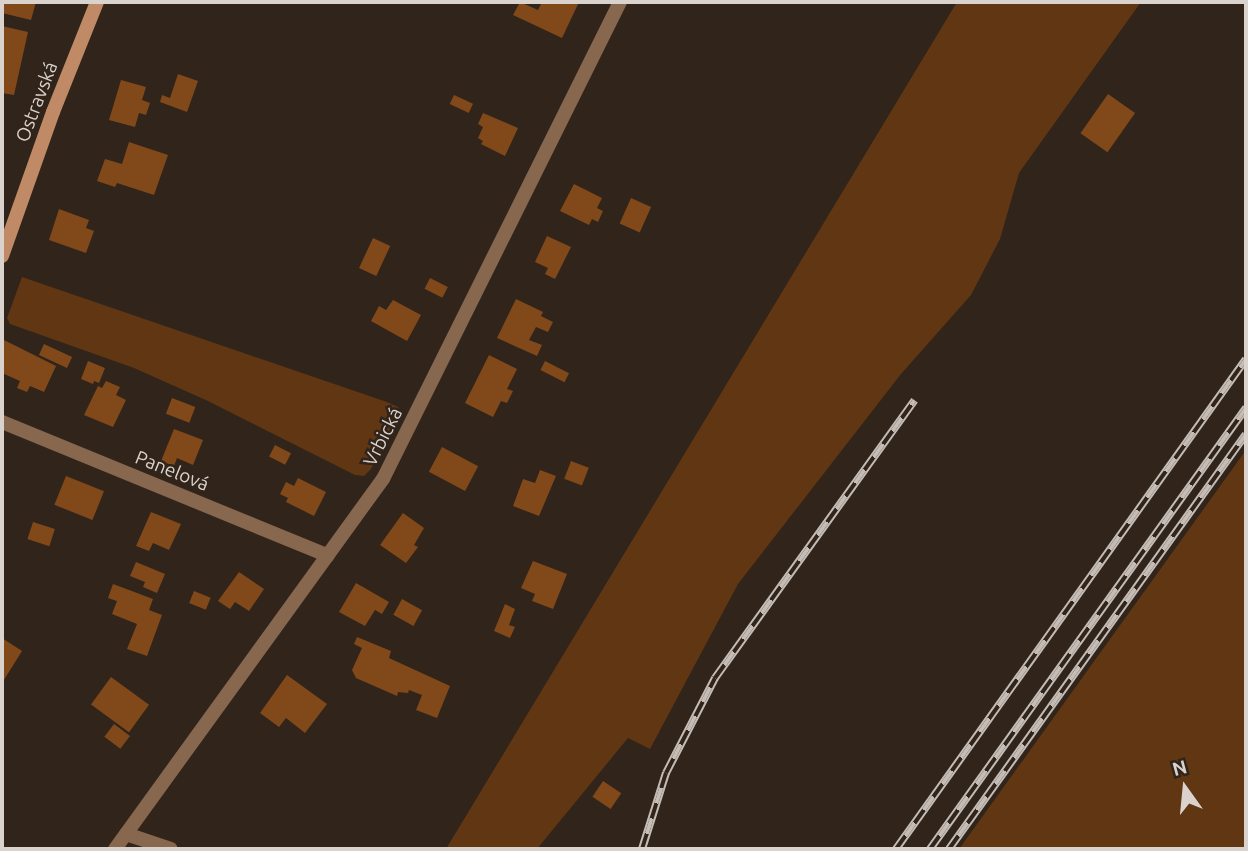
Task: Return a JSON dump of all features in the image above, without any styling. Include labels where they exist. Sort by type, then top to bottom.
[{"type":"main road","name":"Ostravská","points":[[2,256],[53,112],[97,2]]},
{"type":"street","name":"Vrbická","points":[[115,849],[383,479],[620,2]]},
{"type":"street","name":"Panelová","points":[[2,422],[328,556]]},
{"type":"street","points":[[126,834],[172,849]]},
{"type":"shaded area","points":[[957,2],[1141,2],[1019,173],[1000,239],[971,295],[901,374],[738,584],[650,749],[628,738],[537,849],[446,849]]},
{"type":"shaded area","points":[[22,277],[387,402],[398,407],[402,415],[371,469],[364,476],[355,475],[208,401],[134,368],[10,324],[7,318]]},
{"type":"shaded area","points":[[1246,450],[1246,849],[959,849],[967,838]]},
{"type":"building","points":[[2,2],[36,2],[31,20],[2,13]]},
{"type":"building","points":[[520,2],[538,10],[542,2],[579,2],[562,38],[513,15]]},
{"type":"building","points":[[2,26],[28,32],[14,95],[2,93]]},
{"type":"building","points":[[178,74],[198,81],[187,112],[160,102],[162,95],[170,98]]},
{"type":"building","points":[[121,80],[146,87],[142,100],[150,103],[146,115],[139,113],[135,127],[109,120]]},
{"type":"building","points":[[1108,94],[1135,113],[1108,152],[1080,133]]},
{"type":"building","points":[[454,95],[473,104],[469,113],[450,104]]},
{"type":"building","points":[[483,113],[518,128],[505,156],[481,144],[483,141],[478,138],[483,127],[478,124]]},
{"type":"building","points":[[129,142],[168,155],[154,195],[117,183],[115,187],[97,181],[105,159],[122,164]]},
{"type":"building","points":[[574,184],[602,198],[597,208],[603,211],[598,222],[592,219],[589,225],[560,211]]},
{"type":"building","points":[[631,198],[651,207],[640,233],[620,224]]},
{"type":"building","points":[[59,209],[89,220],[86,228],[94,231],[86,253],[49,240]]},
{"type":"building","points":[[547,236],[571,247],[555,279],[545,274],[548,268],[535,262]]},
{"type":"building","points":[[373,238],[390,246],[376,276],[359,268]]},
{"type":"building","points":[[430,278],[448,287],[442,298],[425,289]]},
{"type":"building","points":[[516,299],[543,312],[541,316],[553,322],[548,332],[536,327],[529,340],[542,345],[537,356],[497,338]]},
{"type":"building","points":[[393,300],[421,315],[407,341],[371,321],[379,306],[386,310]]},
{"type":"building","points":[[2,339],[56,366],[44,392],[30,386],[27,392],[17,388],[20,381],[2,373]]},
{"type":"building","points":[[44,344],[72,357],[67,368],[39,355]]},
{"type":"building","points":[[489,355],[517,369],[507,389],[513,391],[507,403],[501,401],[493,417],[465,403]]},
{"type":"building","points":[[88,361],[105,368],[99,383],[94,381],[93,384],[81,379]]},
{"type":"building","points":[[545,361],[569,373],[565,382],[540,370]]},
{"type":"building","points":[[106,381],[120,387],[116,395],[126,400],[113,427],[84,415],[98,386],[102,388]]},
{"type":"building","points":[[172,398],[195,407],[189,423],[166,414]]},
{"type":"building","points":[[174,429],[203,440],[193,465],[177,458],[174,466],[161,461]]},
{"type":"building","points":[[275,445],[291,453],[285,465],[269,457]]},
{"type":"building","points":[[442,447],[478,466],[465,491],[429,472]]},
{"type":"building","points":[[571,461],[589,468],[582,486],[564,479]]},
{"type":"building","points":[[540,470],[556,476],[539,516],[513,506],[523,479],[535,483]]},
{"type":"building","points":[[66,476],[104,491],[92,520],[54,505]]},
{"type":"building","points":[[298,478],[326,492],[314,516],[286,502],[288,498],[280,494],[286,482],[294,486]]},
{"type":"building","points":[[151,512],[181,524],[169,550],[153,543],[149,551],[136,546]]},
{"type":"building","points":[[403,513],[424,528],[414,545],[418,547],[406,563],[380,545]]},
{"type":"building","points":[[33,522],[55,529],[49,546],[27,539]]},
{"type":"building","points":[[533,561],[567,574],[553,609],[532,601],[535,594],[521,588]]},
{"type":"building","points":[[136,562],[165,574],[157,593],[143,587],[145,582],[130,576]]},
{"type":"building","points":[[239,572],[264,589],[249,611],[235,602],[230,609],[218,601]]},
{"type":"building","points":[[356,583],[389,602],[382,614],[375,610],[365,626],[339,612]]},
{"type":"building","points":[[113,584],[153,599],[149,610],[162,615],[147,656],[127,649],[137,624],[112,614],[117,601],[108,598]]},
{"type":"building","points":[[194,591],[211,598],[206,610],[189,603]]},
{"type":"building","points":[[402,599],[422,610],[413,626],[393,615]]},
{"type":"building","points":[[505,604],[515,609],[509,625],[515,627],[510,638],[494,631]]},
{"type":"building","points":[[357,637],[391,651],[389,658],[450,686],[437,718],[416,710],[422,695],[409,690],[408,693],[398,692],[397,696],[356,678],[352,670],[362,648],[354,644]]},
{"type":"building","points":[[2,638],[22,651],[2,683]]},
{"type":"building","points":[[287,675],[327,704],[305,733],[286,718],[279,727],[260,713]]},
{"type":"building","points":[[111,677],[149,705],[129,732],[91,705]]},
{"type":"building","points":[[114,724],[130,736],[120,749],[104,737]]},
{"type":"building","points":[[603,781],[621,793],[611,809],[592,797]]},
{"type":"railway","points":[[896,849],[1246,359]]},
{"type":"railway","points":[[642,849],[666,773],[715,678],[915,400]]},
{"type":"railway","points":[[930,849],[1246,408]]},
{"type":"railway","points":[[949,849],[1246,434]]}]
